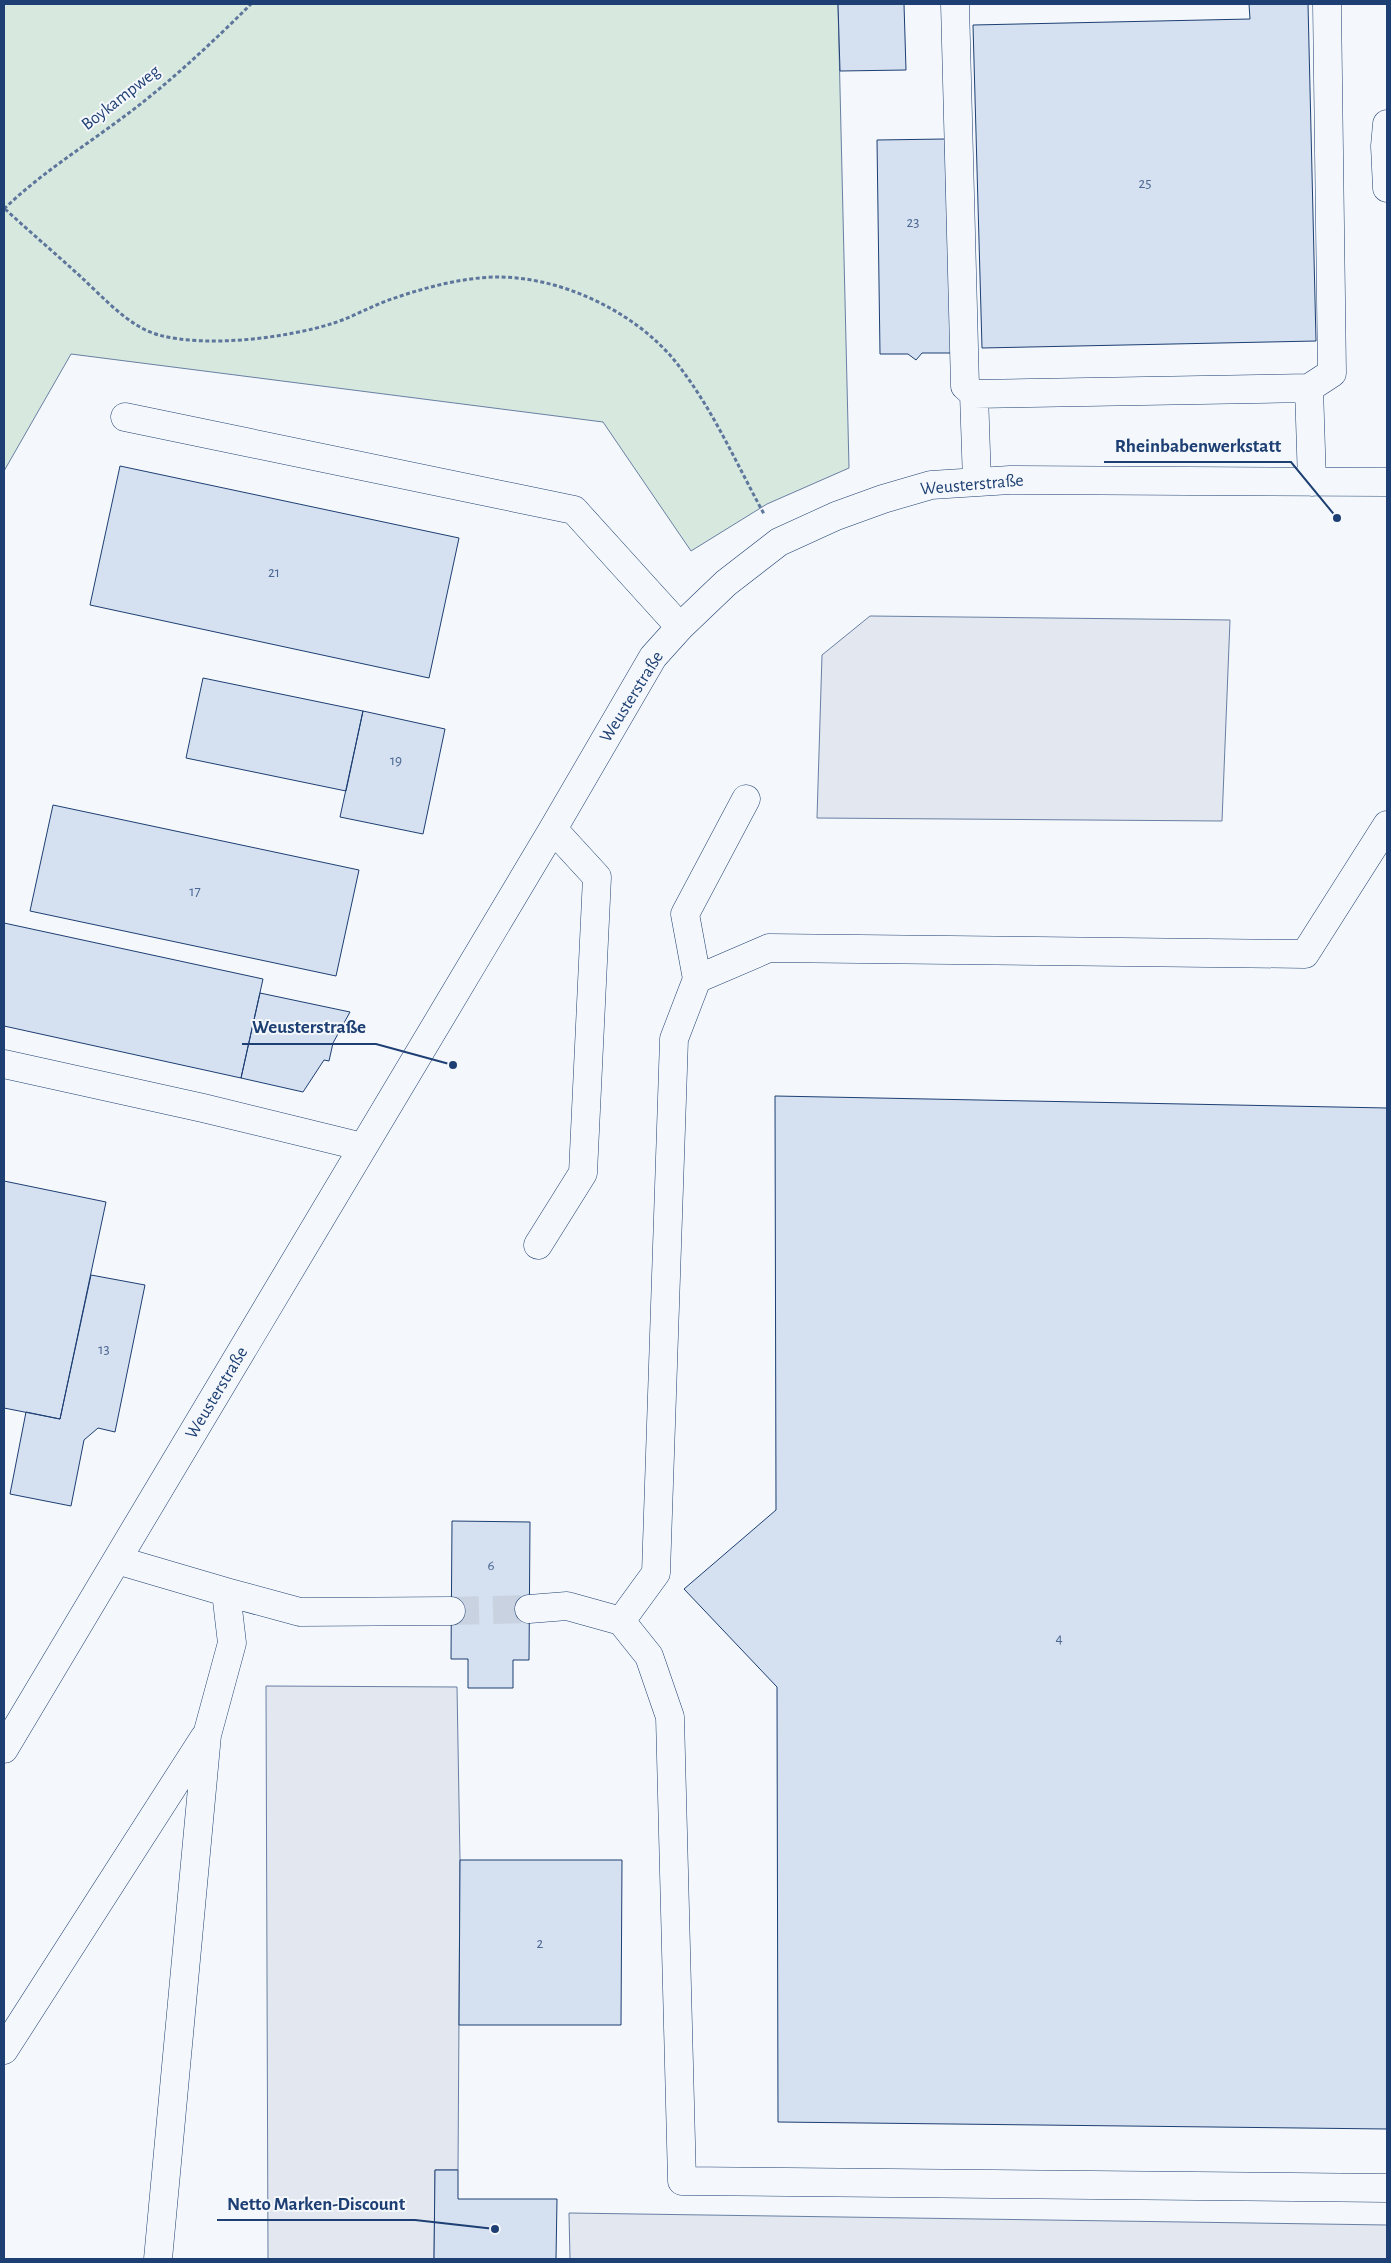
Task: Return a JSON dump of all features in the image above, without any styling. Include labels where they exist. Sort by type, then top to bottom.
[{"type":"street","points":[[955,4],[965,386],[974,394],[1309,388],[1332,373],[1327,4]]},
{"type":"street","points":[[1387,124],[1385,146],[1387,188]]},
{"type":"street","points":[[1309,388],[1312,482]]},
{"type":"street","points":[[974,394],[976,482]]},
{"type":"street","points":[[125,417],[574,510],[680,627]]},
{"type":"street","name":"Weusterstraße","points":[[4,1749],[553,829],[653,657],[680,627],[726,583],[780,542],[836,516],[883,499],[931,485],[1010,480],[1387,482]]},
{"type":"street","points":[[621,1621],[656,1573],[674,1039],[697,979],[685,914],[746,799]]},
{"type":"street","points":[[697,979],[770,948],[1305,954],[1387,825]]},
{"type":"street","points":[[538,1245],[582,1173],[598,877],[553,829]]},
{"type":"street","points":[[4,1064],[203,1108],[363,1148]]},
{"type":"street","points":[[117,1560],[300,1612],[451,1611]]},
{"type":"street","points":[[158,2259],[206,1735],[232,1643],[226,1592]]},
{"type":"street","points":[[529,1608],[567,1606],[621,1621],[649,1656],[670,1717],[682,2181],[1387,2188]]},
{"type":"street","points":[[4,2050],[206,1735]]},
{"type":"path","name":"Boykampweg","points":[[4,209],[25,189],[62,160],[124,117],[222,33],[251,4]]},
{"type":"path","points":[[4,209],[132,321],[158,334],[198,340],[287,335],[334,322],[387,301],[445,284],[495,277],[541,282],[581,295],[625,317],[648,333],[674,360],[699,394],[780,542]]},
{"type":"shaded area","points":[[4,4],[838,4],[849,468],[767,504],[691,551],[603,422],[71,354],[4,471]]},
{"type":"shaded area","points":[[870,616],[1230,620],[1222,821],[817,818],[822,655]]},
{"type":"shaded area","points":[[266,1686],[457,1687],[460,1860],[458,2170],[435,2170],[434,2259],[268,2259]]},
{"type":"shaded area","points":[[569,2213],[1387,2225],[1387,2259],[570,2259]]},
{"type":"building","points":[[838,4],[904,4],[906,70],[840,71]]},
{"type":"building","points":[[1249,4],[1308,4],[1316,341],[982,348],[973,25],[1250,19]]},
{"type":"building","points":[[945,139],[951,353],[922,353],[916,360],[908,354],[880,354],[877,140]]},
{"type":"building","points":[[120,466],[459,538],[429,678],[90,605]]},
{"type":"building","points":[[203,678],[363,711],[346,791],[186,758]]},
{"type":"building","points":[[363,711],[445,729],[423,834],[340,817]]},
{"type":"building","points":[[53,805],[359,870],[336,976],[30,911]]},
{"type":"building","points":[[4,923],[263,979],[241,1078],[4,1026]]},
{"type":"building","points":[[260,993],[350,1012],[333,1043],[329,1061],[324,1060],[303,1092],[241,1078]]},
{"type":"building","points":[[775,1096],[1387,1108],[1387,2129],[778,2122],[777,1687],[684,1589],[776,1510]]},
{"type":"building","points":[[4,1181],[106,1202],[60,1419],[4,1408]]},
{"type":"building","points":[[91,1275],[145,1285],[115,1432],[98,1428],[84,1440],[71,1506],[10,1494],[26,1412],[60,1419]]},
{"type":"building","points":[[452,1521],[530,1522],[529,1660],[513,1660],[513,1688],[468,1688],[468,1659],[451,1659]]},
{"type":"building","points":[[460,1860],[622,1860],[621,2025],[459,2025]]},
{"type":"building","points":[[435,2170],[458,2170],[458,2199],[557,2199],[556,2259],[434,2259]]},
{"type":"tunnel","points":[[451,1611],[529,1609]]},
{"type":"place","name":"Rheinbabenwerkstatt","points":[[1337,518]]},
{"type":"place","name":"Weusterstraße","points":[[453,1065]]},
{"type":"place","name":"Netto Marken-Discount","points":[[495,2229]]}]
